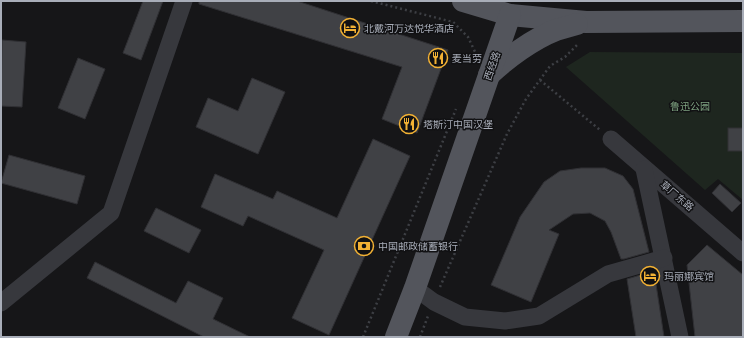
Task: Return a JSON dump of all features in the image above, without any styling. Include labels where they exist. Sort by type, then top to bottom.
[{"type":"main road","points":[[463,1],[510,8],[583,32]]},
{"type":"main road","name":"西经路","points":[[396,337],[415,288],[489,75],[510,8]]},
{"type":"main road","points":[[489,75],[501,64],[529,45],[556,31],[583,32],[743,21]]},
{"type":"street","points":[[1,303],[111,213],[184,1]]},
{"type":"street","name":"草厂东路","points":[[611,139],[644,169],[743,252]]},
{"type":"street","points":[[644,169],[680,337]]},
{"type":"street","points":[[415,288],[434,302],[464,317],[505,321],[539,316],[608,274],[664,258]]},
{"type":"path","points":[[371,1],[453,22],[468,37],[477,57]]},
{"type":"path","points":[[420,337],[507,134],[526,99],[550,66],[565,57],[583,32]]},
{"type":"path","points":[[540,80],[611,139]]},
{"type":"path","points":[[363,337],[458,104]]},
{"type":"green space","name":"鲁迅公园","points":[[590,52],[743,53],[743,200],[718,179],[705,190],[566,67]]},
{"type":"building","points":[[143,1],[163,1],[141,60],[123,53]]},
{"type":"building","points":[[199,1],[297,1],[448,50],[417,133],[382,119],[402,67],[199,4]]},
{"type":"building","points":[[2,40],[26,42],[22,107],[1,106]]},
{"type":"building","points":[[78,58],[105,69],[85,119],[58,108]]},
{"type":"building","points":[[252,78],[285,92],[258,154],[196,127],[208,98],[238,111]]},
{"type":"building","points":[[728,128],[743,128],[743,151],[728,151]]},
{"type":"building","points":[[373,139],[410,156],[329,335],[292,318],[324,250],[248,216],[243,226],[201,207],[215,174],[273,199],[277,191],[337,218]]},
{"type":"building","points":[[9,155],[85,176],[77,204],[1,183]]},
{"type":"building","points":[[581,168],[605,168],[623,176],[633,189],[649,252],[621,259],[611,232],[605,221],[590,213],[573,214],[549,230],[559,234],[531,302],[491,285],[520,217],[544,182],[560,171]]},
{"type":"building","points":[[720,184],[741,203],[732,212],[712,193]]},
{"type":"building","points":[[156,208],[201,230],[189,253],[144,231]]},
{"type":"building","points":[[707,245],[743,275],[743,337],[695,337],[687,265]]},
{"type":"building","points":[[95,262],[176,303],[188,281],[223,298],[213,319],[250,337],[204,337],[87,278]]},
{"type":"building","points":[[654,271],[664,337],[636,337],[627,279]]},
{"type":"place","name":"北戴河万达悦华酒店","points":[[350,28]]},
{"type":"place","name":"麦当劳","points":[[438,58]]},
{"type":"place","name":"塔斯汀中国汉堡","points":[[409,124]]},
{"type":"place","name":"中国邮政储蓄银行","points":[[364,246]]},
{"type":"place","name":"玛丽娜宾馆","points":[[650,276]]}]
